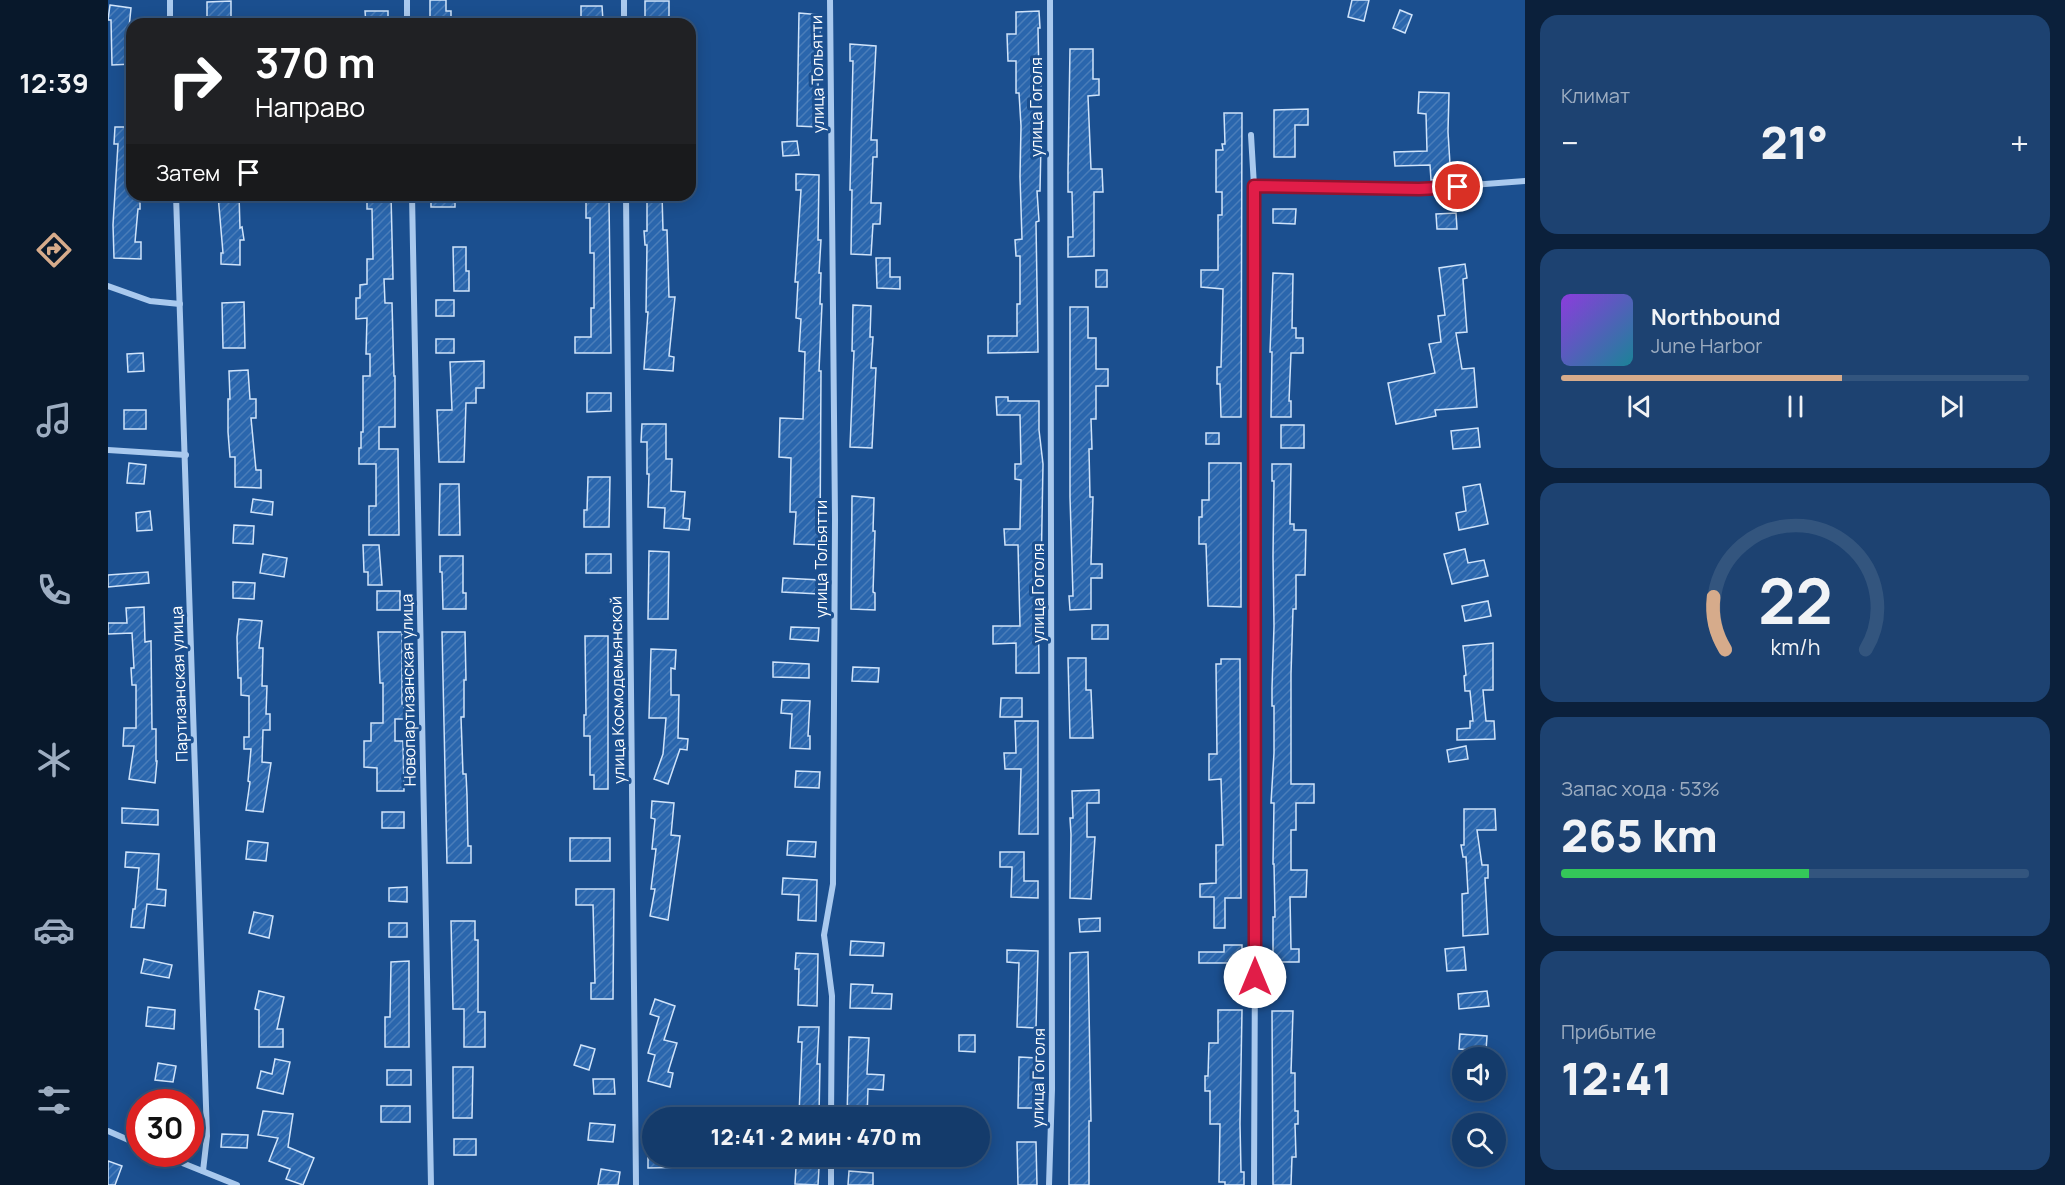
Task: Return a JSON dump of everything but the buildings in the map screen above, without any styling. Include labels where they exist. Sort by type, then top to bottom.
[{"type":"street","points":[[170,0],[170,18]]},
{"type":"street","points":[[407,0],[407,18]]},
{"type":"street","points":[[624,0],[624,18]]},
{"type":"street","name":"улица Тольятти","points":[[830,0],[835,519],[833,884],[824,935],[832,996],[831,1107]]},
{"type":"street","name":"улица Гоголя","points":[[1049,1185],[1052,1089],[1050,0]]},
{"type":"street","points":[[1251,135],[1254,186],[1256,723],[1254,1185]]},
{"type":"street","points":[[1254,186],[1419,189],[1525,182]]},
{"type":"street","name":"Партизанская улица","points":[[176,201],[207,1136],[203,1171]]},
{"type":"street","name":"Новопартизанская улица","points":[[412,201],[431,1185]]},
{"type":"street","name":"улица Космодемьянской","points":[[626,201],[636,1185]]},
{"type":"street","points":[[108,286],[150,301],[180,304]]},
{"type":"street","points":[[108,450],[186,455]]},
{"type":"street","points":[[108,1131],[126,1139]]},
{"type":"street","points":[[193,1167],[237,1185]]},
{"type":"street","points":[[831,1167],[831,1185]]},
{"type":"route","points":[[1255,977],[1254,186],[1419,189],[1458,187]]}]
